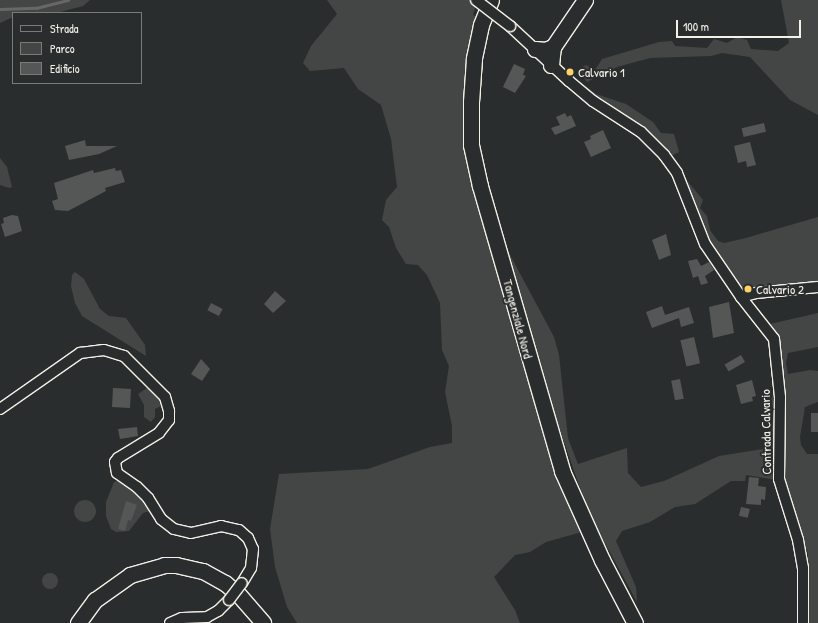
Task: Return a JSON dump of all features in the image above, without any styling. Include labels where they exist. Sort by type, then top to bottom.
[{"type":"main road","name":"Tangenziale Nord","points":[[490,0],[481,25],[474,59],[471,102],[472,144],[480,186],[562,471],[602,560],[635,623]]},
{"type":"main road","points":[[551,65],[553,47],[585,0]]},
{"type":"main road","points":[[535,49],[545,50],[553,47]]},
{"type":"main road","points":[[78,623],[95,600],[130,575],[176,565],[203,571],[225,583],[240,595],[263,623]]},
{"type":"street","name":"Contrada Calvario","points":[[476,0],[510,26],[551,65],[593,101],[642,132],[664,156],[677,173],[705,244],[741,298],[774,339],[780,397],[780,479],[798,540],[802,561],[803,623]]},
{"type":"street","points":[[741,298],[756,293],[818,287]]},
{"type":"street","points":[[0,409],[80,353],[104,350],[124,356],[165,397],[169,411],[169,420],[159,433],[118,458],[115,462],[117,473],[137,487],[148,498],[161,520],[174,529],[191,533],[221,526],[239,530],[248,538],[253,550],[251,568],[229,600],[218,611],[207,616],[182,618],[170,623]]},
{"type":"green space","points":[[0,0],[90,0],[83,6],[60,12],[12,12],[12,17],[0,23]]},
{"type":"green space","points":[[327,0],[477,0],[473,15],[480,18],[465,133],[582,532],[546,542],[530,552],[515,555],[494,577],[515,610],[520,623],[297,623],[287,607],[275,567],[270,529],[279,474],[368,469],[430,447],[452,443],[452,426],[445,392],[449,366],[442,350],[440,303],[427,275],[418,265],[406,264],[396,248],[389,227],[382,220],[386,200],[397,187],[391,139],[381,105],[358,89],[344,68],[310,71],[303,63],[311,46],[337,14]]},
{"type":"green space","points":[[781,0],[818,0],[818,115],[790,100],[750,57],[722,53],[711,56],[650,58],[617,67],[587,82],[577,70],[586,65],[595,70],[602,59],[659,42],[672,41],[675,46],[707,48],[714,39],[727,43],[737,37],[747,40],[751,49],[778,51],[789,43]]},
{"type":"green space","points":[[570,75],[596,94],[626,104],[653,122],[661,133],[674,134],[679,152],[669,157],[597,101]]},
{"type":"green space","points":[[0,158],[7,167],[12,187],[9,188],[0,185]]},
{"type":"green space","points":[[685,178],[703,200],[700,208],[707,216],[710,230],[718,241],[724,243],[818,217],[818,291],[750,299],[770,324],[818,313],[818,347],[788,353],[786,363],[788,374],[810,370],[818,371],[818,402],[805,407],[800,437],[801,445],[807,454],[818,454],[818,623],[809,623],[808,554],[785,480],[779,351],[702,230]]},
{"type":"green space","points":[[508,251],[554,337],[559,355],[568,438],[578,464],[627,448],[628,473],[641,487],[664,481],[719,456],[763,449],[771,435],[774,412],[771,399],[774,394],[776,480],[746,475],[745,481],[731,481],[695,504],[675,507],[650,522],[622,531],[616,541],[636,587],[637,602],[589,514],[547,393]]},
{"type":"green space","points":[[75,272],[84,279],[100,309],[109,316],[126,318],[145,345],[146,356],[82,316],[75,303],[71,286],[72,275]]},
{"type":"green space","points":[[147,388],[161,396],[163,405],[155,409],[155,417],[151,422],[144,417],[144,405],[138,394]]},
{"type":"green space","points":[[120,480],[137,492],[150,511],[143,513],[129,531],[116,532],[111,529],[106,516],[106,502],[114,482]]},
{"type":"green space","points":[[85,500],[89,501],[95,507],[95,515],[89,521],[85,522],[81,521],[75,515],[74,511],[75,507],[81,501]]},
{"type":"green space","points":[[50,573],[57,578],[58,581],[53,588],[50,589],[43,584],[42,581],[47,574]]},
{"type":"building","points":[[514,64],[525,69],[523,75],[526,76],[515,93],[503,87]]},
{"type":"building","points":[[565,113],[567,117],[571,115],[576,126],[555,135],[551,128],[560,125],[556,117]]},
{"type":"building","points":[[764,123],[766,132],[744,137],[742,128]]},
{"type":"building","points":[[603,130],[611,148],[591,157],[584,142],[591,139],[590,136]]},
{"type":"building","points":[[85,140],[86,146],[117,146],[99,154],[69,160],[65,146]]},
{"type":"building","points":[[750,142],[756,165],[747,167],[746,161],[738,163],[734,146]]},
{"type":"building","points":[[115,168],[116,171],[121,170],[125,182],[105,188],[106,191],[68,211],[55,210],[52,201],[58,199],[54,183],[93,170],[94,173]]},
{"type":"building","points":[[12,215],[18,216],[22,231],[5,237],[1,224],[4,223],[3,218]]},
{"type":"building","points":[[666,234],[671,255],[659,260],[652,240]]},
{"type":"building","points":[[697,259],[701,266],[709,262],[714,270],[705,276],[708,283],[701,285],[698,276],[693,278],[688,261]]},
{"type":"building","points":[[275,291],[286,301],[273,313],[264,304]]},
{"type":"building","points":[[729,302],[734,333],[713,338],[709,307]]},
{"type":"building","points":[[211,303],[223,309],[219,316],[207,310]]},
{"type":"building","points":[[662,306],[665,315],[689,307],[694,323],[681,327],[679,318],[652,328],[646,312]]},
{"type":"building","points":[[694,337],[700,363],[686,366],[680,340]]},
{"type":"building","points":[[741,355],[745,362],[729,371],[725,364]]},
{"type":"building","points":[[201,359],[210,369],[202,381],[191,374]]},
{"type":"building","points":[[680,379],[684,399],[675,400],[671,381]]},
{"type":"building","points":[[752,380],[756,396],[752,397],[753,401],[741,404],[736,385]]},
{"type":"building","points":[[113,388],[131,389],[130,408],[112,407]]},
{"type":"building","points":[[811,413],[818,413],[818,432],[811,432]]},
{"type":"building","points":[[137,427],[138,436],[120,439],[118,429]]},
{"type":"building","points":[[749,477],[759,478],[758,486],[766,487],[765,500],[761,499],[761,505],[746,504]]},
{"type":"building","points":[[126,501],[137,505],[131,521],[128,520],[125,531],[118,529]]},
{"type":"building","points":[[741,507],[750,509],[748,518],[739,516]]},
{"type":"waterway","points":[[0,9],[36,8],[68,0]]},
{"type":"place","name":"Calvario 1","points":[[570,72]]},
{"type":"place","name":"Calvario 2","points":[[748,289]]}]
